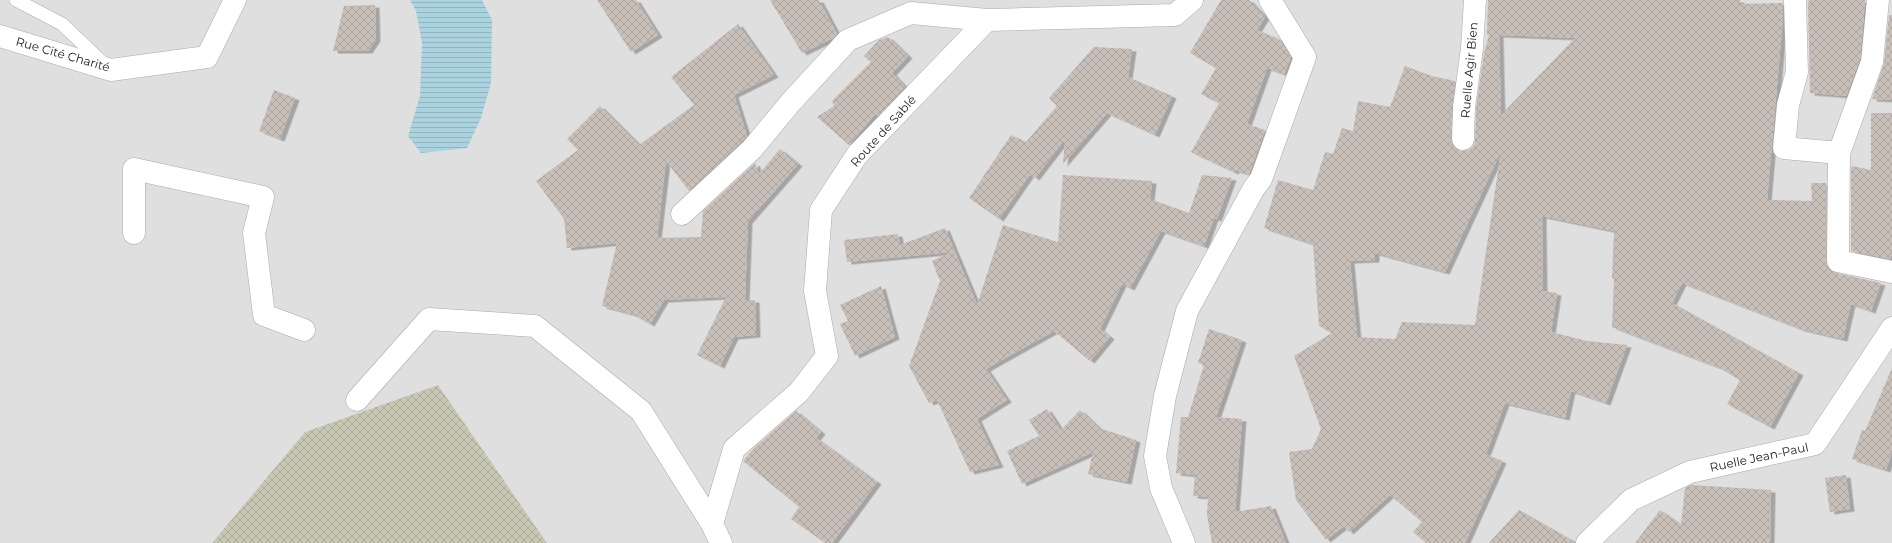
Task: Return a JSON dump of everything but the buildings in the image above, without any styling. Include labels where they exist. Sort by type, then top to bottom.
[{"type":"street","name":"Rue Cité Charité","points":[[0,36],[111,70],[206,58],[235,0]]},
{"type":"street","points":[[682,214],[752,149],[791,102],[848,40],[910,7],[987,20],[1175,15],[1192,0]]},
{"type":"street","points":[[1184,543],[1161,488],[1155,456],[1164,396],[1187,311],[1254,188],[1261,180],[1305,56],[1270,0]]},
{"type":"street","name":"Ruelle Agir Bien","points":[[1463,139],[1464,107],[1472,48],[1475,0]]},
{"type":"street","points":[[1795,0],[1797,72],[1788,105],[1784,148],[1839,153]]},
{"type":"street","points":[[1878,0],[1872,62],[1839,153],[1838,262],[1892,272]]},
{"type":"street","name":"Route de Sablé","points":[[716,534],[734,449],[799,392],[827,356],[815,291],[821,210],[857,155],[987,20]]},
{"type":"street","points":[[134,233],[134,169],[263,196],[254,233],[264,315],[304,330]]},
{"type":"street","points":[[357,400],[429,319],[535,326],[640,411],[716,534]]},
{"type":"street","name":"Ruelle Jean-Paul","points":[[1587,543],[1631,500],[1690,472],[1815,444],[1892,328]]},
{"type":"lane","points":[[16,0],[62,24],[111,70]]},
{"type":"shaded area","points":[[0,0],[1892,0],[1892,543],[547,543],[438,385],[305,432],[212,543],[0,543]]},
{"type":"shaded area","points":[[438,385],[547,543],[212,543],[305,432]]},
{"type":"water","points":[[410,0],[482,0],[492,20],[491,83],[481,118],[467,148],[421,153],[408,136],[420,96],[422,43],[416,11]]}]
